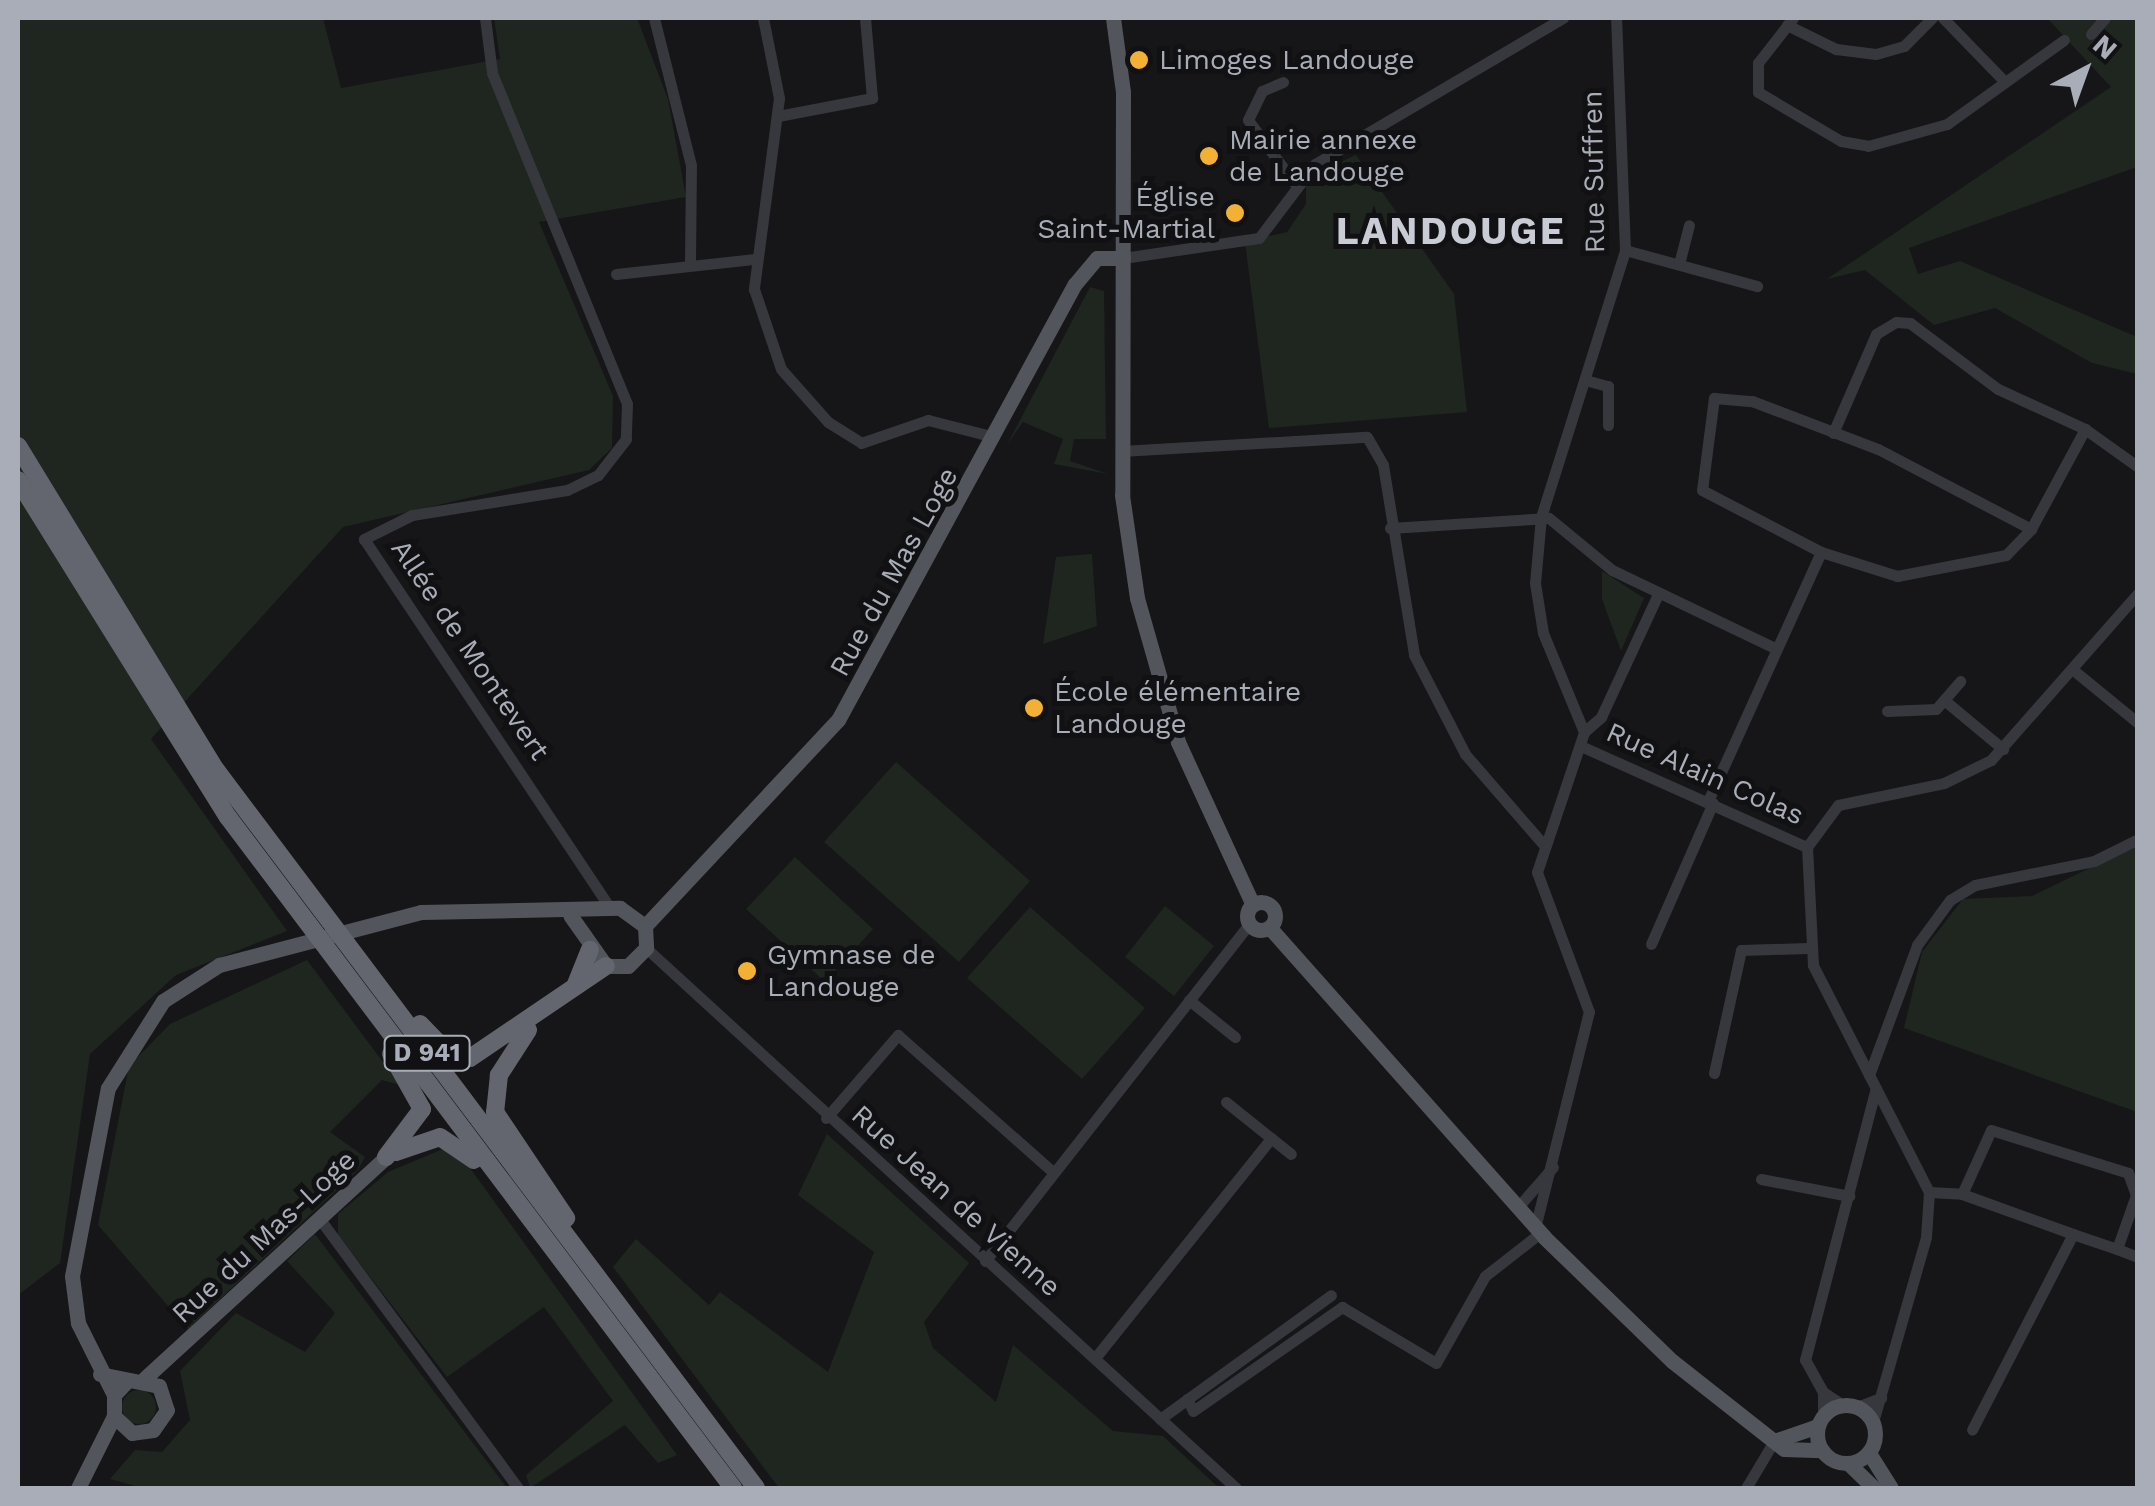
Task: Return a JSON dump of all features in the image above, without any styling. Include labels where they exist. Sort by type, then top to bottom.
[{"type":"highway","name":"D 941","points":[[18,446],[152,673],[259,830],[756,1488]]},
{"type":"highway","name":"D 941","points":[[18,480],[156,710],[348,977],[734,1488]]},
{"type":"highway","points":[[259,830],[449,1054],[470,1058],[534,1022],[576,984],[606,966]]},
{"type":"highway","points":[[576,984],[589,945]]},
{"type":"highway","points":[[348,977],[420,1097],[416,1122],[386,1157]]},
{"type":"highway","points":[[534,1022],[499,1075],[495,1112],[596,1277]]},
{"type":"highway","points":[[386,1157],[423,1139],[455,1142],[533,1223]]},
{"type":"main road","points":[[1113,18],[1124,92],[1121,451],[1154,669],[1253,905],[1249,924],[1270,928],[1538,1230],[1672,1361],[1774,1441],[1822,1450],[1848,1463],[1874,1488]]},
{"type":"main road","name":"Rue du Mas Loge","points":[[645,926],[669,894],[838,720],[1088,264],[1123,258]]},
{"type":"main road","name":"Rue du Mas Loge","points":[[630,911],[669,894]]},
{"type":"main road","points":[[1253,905],[1271,906],[1270,928]]},
{"type":"main road","points":[[78,1488],[88,1460],[114,1416],[114,1396],[78,1324],[72,1276],[121,1057],[183,986],[272,949],[374,920],[454,910],[570,915],[630,911],[645,926],[646,948],[634,963],[606,966],[570,915]]},
{"type":"main road","points":[[589,945],[605,912]]},
{"type":"main road","name":"Rue du Mas-Loge","points":[[145,1378],[386,1157]]},
{"type":"main road","name":"Rue du Mas-Loge","points":[[163,1390],[175,1354]]},
{"type":"main road","points":[[88,1460],[128,1431],[160,1424],[163,1390],[145,1378],[127,1381],[100,1374]]},
{"type":"main road","points":[[114,1396],[127,1381]]},
{"type":"main road","points":[[1774,1441],[1850,1406],[1873,1422],[1869,1452],[1892,1488]]},
{"type":"main road","points":[[114,1416],[128,1431]]},
{"type":"main road","points":[[1820,1421],[1822,1450]]},
{"type":"main road","points":[[1848,1463],[1869,1452]]},
{"type":"street","name":"Allée de Montevert","points":[[484,18],[492,73],[628,404],[626,439],[598,475],[567,490],[412,515],[364,539],[605,912]]},
{"type":"street","points":[[654,18],[690,166],[690,265]]},
{"type":"street","points":[[763,18],[778,116],[753,259],[782,369],[846,438],[876,443],[939,420],[994,437]]},
{"type":"street","points":[[778,116],[872,98],[865,18]]},
{"type":"street","points":[[1123,258],[1259,238],[1315,164],[1564,18]]},
{"type":"street","name":"Rue Suffren","points":[[1538,1230],[1589,1012],[1542,893],[1543,844],[1583,748],[1584,732],[1542,633],[1541,517],[1624,250],[1616,18]]},
{"type":"street","points":[[1932,18],[1904,46],[1876,54],[1836,49],[1790,21],[1758,63],[1758,92],[1841,141],[1919,139],[2064,40]]},
{"type":"street","points":[[1943,18],[2002,80]]},
{"type":"street","points":[[2091,34],[2105,18]]},
{"type":"street","points":[[1283,82],[1262,91],[1248,120],[1296,185]]},
{"type":"street","points":[[1679,264],[1688,225]]},
{"type":"street","points":[[1624,250],[1757,286]]},
{"type":"street","points":[[616,274],[753,259]]},
{"type":"street","points":[[1833,432],[1876,334],[1896,322],[1910,322],[1998,389],[2086,429],[2138,466]]},
{"type":"street","points":[[1584,380],[1608,386],[1608,426]]},
{"type":"street","points":[[2031,530],[1833,432],[1722,395],[1708,409],[1698,467],[1702,490],[1821,552],[1907,575],[2006,555],[2031,530],[2086,429]]},
{"type":"street","points":[[1121,451],[1351,433],[1378,449],[1399,601],[1438,707],[1514,822],[1543,844]]},
{"type":"street","points":[[1390,528],[1541,517],[1658,594],[1776,648]]},
{"type":"street","points":[[1650,944],[1821,552]]},
{"type":"street","points":[[1873,1422],[1926,1237],[1928,1192],[1808,948],[1806,846],[1838,805],[1944,783],[2004,749],[2138,593]]},
{"type":"street","points":[[1584,732],[1601,717],[1658,594]]},
{"type":"street","points":[[2072,669],[2138,724]]},
{"type":"street","points":[[1887,711],[1936,709],[1960,681]]},
{"type":"street","points":[[1944,700],[2004,749]]},
{"type":"street","name":"Rue Alain Colas","points":[[1583,748],[1806,846]]},
{"type":"street","points":[[1870,1075],[1917,945],[1950,900],[1974,885],[2094,861],[2138,840]]},
{"type":"street","points":[[986,1260],[1249,924]]},
{"type":"street","name":"Rue Jean de Vienne","points":[[646,948],[665,975],[1236,1488]]},
{"type":"street","points":[[1714,1072],[1741,950],[1808,948]]},
{"type":"street","points":[[634,963],[665,975]]},
{"type":"street","points":[[1188,1000],[1235,1038]]},
{"type":"street","points":[[826,1118],[898,1034],[1053,1172]]},
{"type":"street","points":[[1820,1421],[1823,1392],[1806,1360],[1876,1088]]},
{"type":"street","points":[[1226,1102],[1291,1154]]},
{"type":"street","points":[[1962,1194],[1983,1136],[2021,1135],[2128,1173],[2136,1195],[2117,1248]]},
{"type":"street","points":[[1095,1358],[1271,1138]]},
{"type":"street","name":"Rue Suffren","points":[[1518,1207],[1556,1164]]},
{"type":"street","points":[[1761,1179],[1849,1196]]},
{"type":"street","points":[[1928,1192],[1962,1194],[2138,1257]]},
{"type":"street","points":[[318,1218],[518,1488]]},
{"type":"street","points":[[1187,1400],[1193,1411],[1342,1308],[1436,1362],[1485,1276],[1538,1230]]},
{"type":"street","points":[[1972,1430],[2072,1234]]},
{"type":"street","points":[[1160,1419],[1330,1294]]},
{"type":"street","points":[[1823,1392],[1850,1406],[1881,1398]]},
{"type":"street","points":[[1746,1488],[1774,1441]]},
{"type":"shaded area","points":[[18,18],[323,18],[341,88],[500,59],[494,18],[637,18],[668,99],[686,197],[539,222],[613,396],[612,448],[589,470],[343,527],[151,739],[287,931],[176,975],[90,1054],[60,1263],[18,1295]]},
{"type":"shaded area","points":[[2047,18],[2137,18],[2137,167],[1909,248],[1918,274],[1960,261],[2137,337],[2137,374],[2092,363],[1995,308],[1934,325],[1865,270],[1827,279],[2111,87]]},
{"type":"shaded area","points":[[1356,155],[1454,294],[1467,412],[1269,428],[1245,242],[1287,232],[1306,204],[1306,178]]},
{"type":"shaded area","points":[[1090,287],[1104,291],[1106,439],[1074,439],[1070,461],[1108,474],[1054,464],[1063,439],[1023,422],[1007,445]]},
{"type":"shaded area","points":[[1092,554],[1097,626],[1043,644],[1056,557]]},
{"type":"shaded area","points":[[1602,571],[1644,598],[1621,651],[1602,599]]},
{"type":"shaded area","points":[[896,762],[1030,881],[959,962],[824,842]]},
{"type":"shaded area","points":[[2137,845],[2137,1112],[1904,1028],[1922,952],[1963,899],[2032,896]]},
{"type":"shaded area","points":[[795,857],[873,929],[825,982],[746,909]]},
{"type":"shaded area","points":[[1165,906],[1214,946],[1174,996],[1125,957]]},
{"type":"shaded area","points":[[1030,907],[1145,1008],[1082,1079],[967,978]]},
{"type":"shaded area","points":[[307,960],[400,1085],[382,1080],[330,1132],[365,1157],[358,1170],[188,1329],[98,1225],[129,1066],[170,1024]]},
{"type":"shaded area","points":[[827,1134],[969,1263],[924,1322],[933,1348],[996,1402],[1013,1345],[1113,1431],[1163,1436],[1219,1488],[779,1488],[613,1267],[636,1239],[709,1305],[720,1292],[828,1372],[874,1252],[798,1195]]},
{"type":"shaded area","points":[[443,1149],[465,1161],[677,1455],[658,1463],[625,1425],[530,1488],[526,1475],[613,1401],[544,1307],[447,1377],[338,1235],[338,1214],[388,1172]]},
{"type":"shaded area","points":[[315,1234],[507,1488],[143,1488],[110,1479],[135,1450],[162,1452],[190,1420],[180,1371],[236,1313],[305,1352],[335,1313],[287,1261]]},
{"type":"shaded area","points":[[139,1390],[151,1395],[156,1407],[151,1419],[139,1424],[127,1419],[122,1407],[127,1395]]},
{"type":"place","name":"Limoges Landouge","points":[[1139,60]]},
{"type":"place","name":"Mairie annexe de Landouge","points":[[1209,156]]},
{"type":"place","name":"Église Saint-Martial","points":[[1235,213]]},
{"type":"place","name":"École élémentaire Landouge","points":[[1034,708]]},
{"type":"place","name":"Gymnase de Landouge","points":[[747,971]]},
{"type":"district","name":"LANDOUGE","points":[[1451,232]]}]
